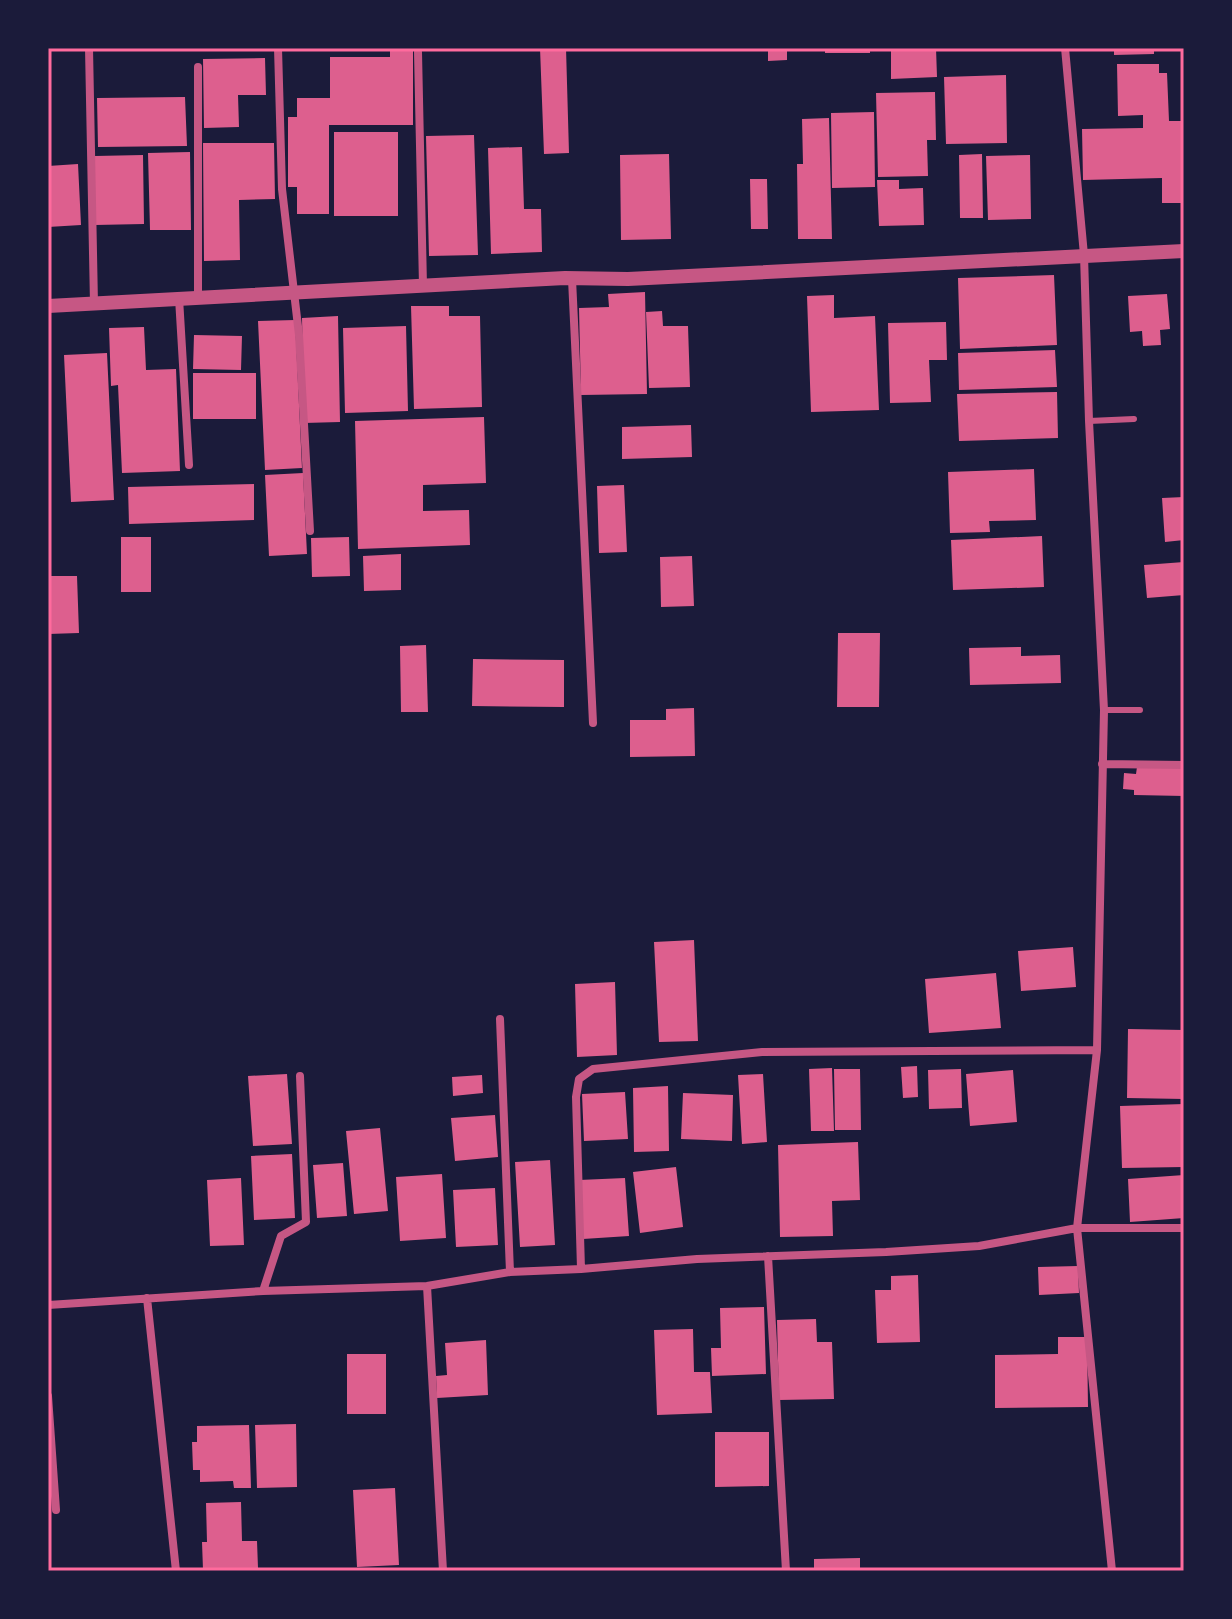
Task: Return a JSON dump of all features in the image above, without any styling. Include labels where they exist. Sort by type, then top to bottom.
[{"type":"street","points":[[89,48],[94,304]]},
{"type":"street","points":[[278,48],[282,189],[299,335],[310,531]]},
{"type":"street","points":[[1065,48],[1084,255],[1104,710],[1097,1050],[1077,1228],[1112,1571]]},
{"type":"street","points":[[418,52],[423,286]]},
{"type":"street","points":[[198,67],[198,297]]},
{"type":"street","points":[[48,306],[294,291],[628,279],[1184,251]]},
{"type":"street","points":[[572,279],[593,723]]},
{"type":"street","points":[[179,297],[189,465]]},
{"type":"street","points":[[1102,764],[1184,765]]},
{"type":"street","points":[[500,1019],[510,1272]]},
{"type":"street","points":[[581,1269],[576,1097],[579,1079],[593,1069],[762,1052],[1097,1050]]},
{"type":"street","points":[[263,1291],[281,1236],[306,1222],[300,1076]]},
{"type":"street","points":[[48,1305],[263,1291],[427,1286],[510,1272],[979,1246],[1077,1228],[1184,1228]]},
{"type":"street","points":[[768,1256],[786,1571]]},
{"type":"street","points":[[427,1286],[443,1571]]},
{"type":"street","points":[[147,1298],[176,1571]]},
{"type":"street","points":[[48,1396],[56,1510]]},
{"type":"lane","points":[[1089,421],[1134,419]]},
{"type":"lane","points":[[1104,710],[1140,710]]},
{"type":"building","points":[[390,48],[413,48],[413,125],[329,125],[329,214],[297,214],[297,187],[288,187],[288,117],[297,117],[297,98],[330,98],[330,57],[390,57]]},
{"type":"building","points":[[540,48],[566,48],[569,153],[544,154]]},
{"type":"building","points":[[768,48],[787,48],[787,60],[768,61]]},
{"type":"building","points":[[825,48],[870,48],[870,53],[825,53]]},
{"type":"building","points":[[891,48],[936,48],[937,77],[891,79]]},
{"type":"building","points":[[1114,48],[1154,48],[1154,54],[1114,55]]},
{"type":"building","points":[[265,58],[266,95],[238,95],[239,127],[204,128],[203,59]]},
{"type":"building","points":[[1117,64],[1159,64],[1159,73],[1167,73],[1169,121],[1184,121],[1184,203],[1162,203],[1162,178],[1083,180],[1082,129],[1143,128],[1143,115],[1118,116]]},
{"type":"building","points":[[1006,75],[1007,143],[946,144],[944,77]]},
{"type":"building","points":[[935,92],[936,140],[927,140],[928,176],[878,177],[876,93]]},
{"type":"building","points":[[185,97],[187,146],[98,147],[97,98]]},
{"type":"building","points":[[874,112],[875,187],[832,188],[831,113]]},
{"type":"building","points":[[829,118],[832,239],[798,239],[797,164],[803,164],[802,119]]},
{"type":"building","points":[[334,132],[398,132],[398,216],[334,216]]},
{"type":"building","points":[[474,135],[478,255],[429,256],[426,136]]},
{"type":"building","points":[[203,143],[274,143],[275,199],[239,200],[240,260],[204,261]]},
{"type":"building","points":[[522,147],[524,209],[541,209],[542,252],[491,254],[488,148]]},
{"type":"building","points":[[190,152],[191,230],[150,230],[148,153]]},
{"type":"building","points":[[669,154],[671,239],[621,240],[620,155]]},
{"type":"building","points":[[982,154],[983,218],[960,218],[959,155]]},
{"type":"building","points":[[143,155],[144,224],[95,225],[95,156]]},
{"type":"building","points":[[1030,155],[1031,219],[988,220],[986,156]]},
{"type":"building","points":[[78,164],[81,225],[48,227],[48,166]]},
{"type":"building","points":[[750,179],[767,179],[768,229],[751,229]]},
{"type":"building","points":[[877,180],[899,180],[899,189],[923,188],[924,225],[879,226]]},
{"type":"building","points":[[1054,275],[1057,345],[960,349],[958,278]]},
{"type":"building","points":[[645,292],[647,394],[581,395],[579,308],[609,307],[608,294]]},
{"type":"building","points":[[1167,294],[1170,329],[1160,330],[1161,345],[1143,346],[1142,331],[1130,332],[1128,296]]},
{"type":"building","points":[[834,295],[834,318],[875,316],[879,410],[811,412],[807,296]]},
{"type":"building","points":[[411,306],[449,306],[449,316],[480,316],[482,407],[414,409]]},
{"type":"building","points":[[662,311],[663,326],[688,326],[690,387],[649,388],[646,312]]},
{"type":"building","points":[[338,316],[340,422],[304,423],[302,318]]},
{"type":"building","points":[[295,320],[302,468],[265,470],[258,321]]},
{"type":"building","points":[[946,322],[947,360],[929,360],[931,402],[890,403],[888,323]]},
{"type":"building","points":[[406,326],[408,411],[345,413],[343,328]]},
{"type":"building","points":[[144,327],[146,370],[176,369],[180,471],[122,473],[118,385],[111,386],[109,328]]},
{"type":"building","points":[[194,335],[242,336],[241,370],[193,369]]},
{"type":"building","points":[[1055,350],[1057,387],[959,390],[958,353]]},
{"type":"building","points":[[107,353],[114,500],[71,502],[64,355]]},
{"type":"building","points":[[193,373],[256,373],[256,419],[193,419]]},
{"type":"building","points":[[1057,392],[1058,438],[959,441],[957,394]]},
{"type":"building","points":[[484,417],[486,483],[423,485],[423,511],[469,510],[470,545],[358,549],[355,421]]},
{"type":"building","points":[[691,425],[692,457],[622,459],[622,427]]},
{"type":"building","points":[[1034,469],[1036,520],[989,521],[990,532],[950,533],[948,472]]},
{"type":"building","points":[[303,473],[307,554],[269,556],[265,475]]},
{"type":"building","points":[[254,484],[254,520],[129,524],[128,487]]},
{"type":"building","points":[[624,485],[627,552],[599,553],[597,486]]},
{"type":"building","points":[[1184,497],[1184,540],[1165,542],[1162,498]]},
{"type":"building","points":[[1042,536],[1044,587],[953,590],[951,540]]},
{"type":"building","points":[[121,537],[151,537],[151,592],[121,592]]},
{"type":"building","points":[[349,537],[350,576],[312,577],[311,538]]},
{"type":"building","points":[[401,554],[401,590],[364,591],[363,556]]},
{"type":"building","points":[[692,556],[694,606],[661,607],[660,557]]},
{"type":"building","points":[[1184,562],[1184,595],[1147,598],[1144,565]]},
{"type":"building","points":[[48,576],[77,576],[79,633],[48,634]]},
{"type":"building","points":[[838,633],[880,633],[879,707],[837,707]]},
{"type":"building","points":[[426,645],[428,712],[401,712],[400,646]]},
{"type":"building","points":[[1021,647],[1021,656],[1060,655],[1061,683],[970,685],[969,648]]},
{"type":"building","points":[[473,659],[564,660],[564,707],[472,706]]},
{"type":"building","points":[[694,708],[695,756],[630,757],[630,720],[666,720],[666,709]]},
{"type":"building","points":[[1137,767],[1184,768],[1184,796],[1134,795],[1134,790],[1123,789],[1124,773],[1136,774]]},
{"type":"building","points":[[694,940],[698,1041],[659,1042],[654,942]]},
{"type":"building","points":[[1073,947],[1076,987],[1021,991],[1018,951]]},
{"type":"building","points":[[996,973],[1001,1028],[929,1033],[925,979]]},
{"type":"building","points":[[615,982],[617,1055],[577,1057],[575,984]]},
{"type":"building","points":[[1128,1029],[1184,1030],[1184,1099],[1127,1098]]},
{"type":"building","points":[[917,1066],[918,1097],[903,1098],[901,1067]]},
{"type":"building","points":[[832,1068],[834,1131],[811,1131],[809,1069]]},
{"type":"building","points":[[834,1069],[860,1069],[861,1130],[835,1130]]},
{"type":"building","points":[[961,1069],[962,1108],[929,1109],[928,1070]]},
{"type":"building","points":[[1013,1070],[1017,1122],[970,1126],[966,1074]]},
{"type":"building","points":[[287,1074],[292,1144],[253,1146],[248,1076]]},
{"type":"building","points":[[763,1074],[767,1142],[742,1144],[738,1075]]},
{"type":"building","points":[[482,1075],[483,1093],[453,1096],[452,1077]]},
{"type":"building","points":[[668,1086],[669,1151],[634,1152],[633,1088]]},
{"type":"building","points":[[625,1092],[628,1139],[584,1141],[582,1094]]},
{"type":"building","points":[[683,1093],[733,1095],[732,1141],[681,1139]]},
{"type":"building","points":[[1184,1104],[1184,1167],[1122,1168],[1120,1106]]},
{"type":"building","points":[[495,1115],[498,1157],[455,1161],[451,1118]]},
{"type":"building","points":[[380,1128],[388,1211],[354,1214],[346,1131]]},
{"type":"building","points":[[858,1142],[860,1200],[832,1201],[833,1236],[780,1237],[778,1145]]},
{"type":"building","points":[[292,1154],[295,1218],[254,1220],[251,1156]]},
{"type":"building","points":[[550,1160],[555,1245],[520,1247],[515,1162]]},
{"type":"building","points":[[343,1163],[347,1216],[317,1218],[313,1165]]},
{"type":"building","points":[[676,1167],[683,1227],[640,1233],[633,1172]]},
{"type":"building","points":[[442,1174],[446,1238],[400,1241],[396,1177]]},
{"type":"building","points":[[1184,1175],[1184,1218],[1130,1222],[1128,1179]]},
{"type":"building","points":[[241,1178],[244,1245],[210,1246],[207,1180]]},
{"type":"building","points":[[625,1178],[629,1236],[583,1239],[579,1180]]},
{"type":"building","points":[[495,1188],[498,1245],[456,1247],[453,1190]]},
{"type":"building","points":[[1078,1266],[1079,1293],[1039,1295],[1038,1267]]},
{"type":"building","points":[[918,1275],[920,1342],[877,1343],[875,1290],[891,1290],[891,1276]]},
{"type":"building","points":[[764,1307],[766,1374],[712,1376],[711,1348],[721,1348],[720,1308]]},
{"type":"building","points":[[816,1319],[817,1342],[832,1342],[834,1399],[779,1400],[777,1320]]},
{"type":"building","points":[[693,1329],[694,1372],[710,1372],[712,1413],[657,1415],[654,1330]]},
{"type":"building","points":[[1058,1337],[1087,1337],[1088,1407],[995,1408],[995,1355],[1058,1354]]},
{"type":"building","points":[[486,1340],[488,1395],[437,1398],[436,1376],[447,1375],[445,1343]]},
{"type":"building","points":[[347,1354],[386,1354],[386,1414],[347,1414]]},
{"type":"building","points":[[296,1424],[297,1487],[257,1488],[255,1425]]},
{"type":"building","points":[[249,1425],[251,1488],[234,1488],[233,1481],[200,1482],[200,1470],[193,1470],[192,1442],[197,1442],[197,1426]]},
{"type":"building","points":[[715,1432],[769,1432],[769,1486],[715,1487]]},
{"type":"building","points":[[395,1488],[399,1565],[357,1567],[353,1490]]},
{"type":"building","points":[[241,1502],[242,1541],[257,1541],[258,1568],[203,1570],[202,1542],[207,1542],[206,1503]]},
{"type":"building","points":[[860,1558],[860,1571],[814,1571],[814,1559]]}]
